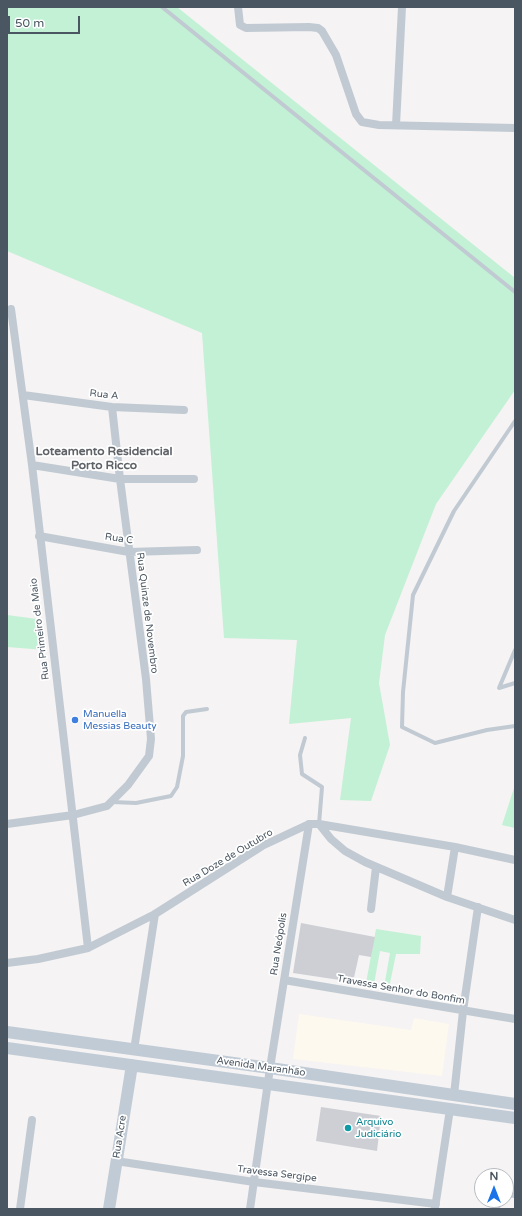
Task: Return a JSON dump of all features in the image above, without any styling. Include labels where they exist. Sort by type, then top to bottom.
[{"type":"main road","name":"Avenida Maranhão","points":[[7,1032],[270,1068],[515,1104]]},
{"type":"main road","name":"Avenida Maranhão","points":[[7,1048],[132,1064],[515,1118]]},
{"type":"main road","name":"Rua Acre","points":[[109,1209],[132,1064]]},
{"type":"street","points":[[238,7],[240,25],[246,28],[318,28],[327,38],[336,55],[359,120],[365,124],[515,128]]},
{"type":"street","points":[[396,125],[402,7]]},
{"type":"street","name":"Rua Primeiro de Maio","points":[[11,309],[9,325],[23,395],[32,465],[39,536],[88,948]]},
{"type":"street","name":"Rua A","points":[[23,395],[112,407],[184,410]]},
{"type":"street","name":"Rua Quinze de Novembro","points":[[109,804],[121,794],[145,763],[151,746],[146,679],[112,407]]},
{"type":"street","points":[[32,465],[120,479],[194,479]]},
{"type":"street","name":"Rua C","points":[[39,536],[129,552],[197,550]]},
{"type":"street","points":[[7,824],[73,815],[109,804]]},
{"type":"street","name":"Rua Doze de Outubro","points":[[7,963],[38,959],[88,948],[155,914],[262,846],[309,824],[319,824],[455,847],[515,860]]},
{"type":"street","name":"Rua Neópolis","points":[[268,1084],[309,824]]},
{"type":"street","points":[[319,824],[331,839],[346,851],[376,867],[448,897],[515,920]]},
{"type":"street","points":[[448,897],[455,847]]},
{"type":"street","points":[[371,909],[376,867]]},
{"type":"street","points":[[454,1095],[463,1011],[478,907]]},
{"type":"street","points":[[134,1050],[155,914]]},
{"type":"street","name":"Travessa Senhor do Bonfim","points":[[284,980],[515,1019]]},
{"type":"street","points":[[250,1209],[268,1084]]},
{"type":"street","points":[[435,1207],[450,1109]]},
{"type":"street","points":[[20,1209],[32,1120]]},
{"type":"street","name":"Travessa Sergipe","points":[[116,1161],[435,1207]]},
{"type":"lane","points":[[162,7],[515,292]]},
{"type":"lane","points":[[515,421],[454,512],[413,595],[403,692],[402,727],[435,743],[487,730],[515,726]]},
{"type":"lane","points":[[515,650],[499,688],[515,683]]},
{"type":"lane","points":[[109,804],[136,804],[170,796],[177,787],[182,756],[183,716],[186,712],[207,709]]},
{"type":"lane","points":[[305,738],[300,755],[302,774],[322,787],[319,824]]},
{"type":"shaded area","points":[[299,1014],[411,1030],[414,1018],[449,1024],[442,1076],[293,1059]]},
{"type":"green space","points":[[7,7],[177,7],[515,278],[515,390],[436,504],[385,635],[379,683],[390,745],[371,801],[340,800],[351,718],[289,724],[297,640],[224,638],[202,333],[7,251]]},
{"type":"green space","points":[[7,615],[37,619],[45,650],[7,647]]},
{"type":"green space","points":[[515,785],[515,828],[502,825]]},
{"type":"green space","points":[[376,929],[421,936],[420,954],[396,954],[389,988],[384,987],[390,953],[380,951],[374,984],[366,983]]},
{"type":"building","points":[[301,923],[375,937],[371,957],[359,955],[353,982],[293,973]]},
{"type":"building","name":"Arquivo Judiciário","points":[[321,1107],[381,1116],[377,1151],[316,1141]]},
{"type":"place","name":"Manuella Messias Beauty","points":[[75,720]]},
{"type":"place","name":"Arquivo Judiciário","points":[[348,1128]]},
{"type":"district","name":"Loteamento Residencial Porto Ricco","points":[[104,459]]}]
